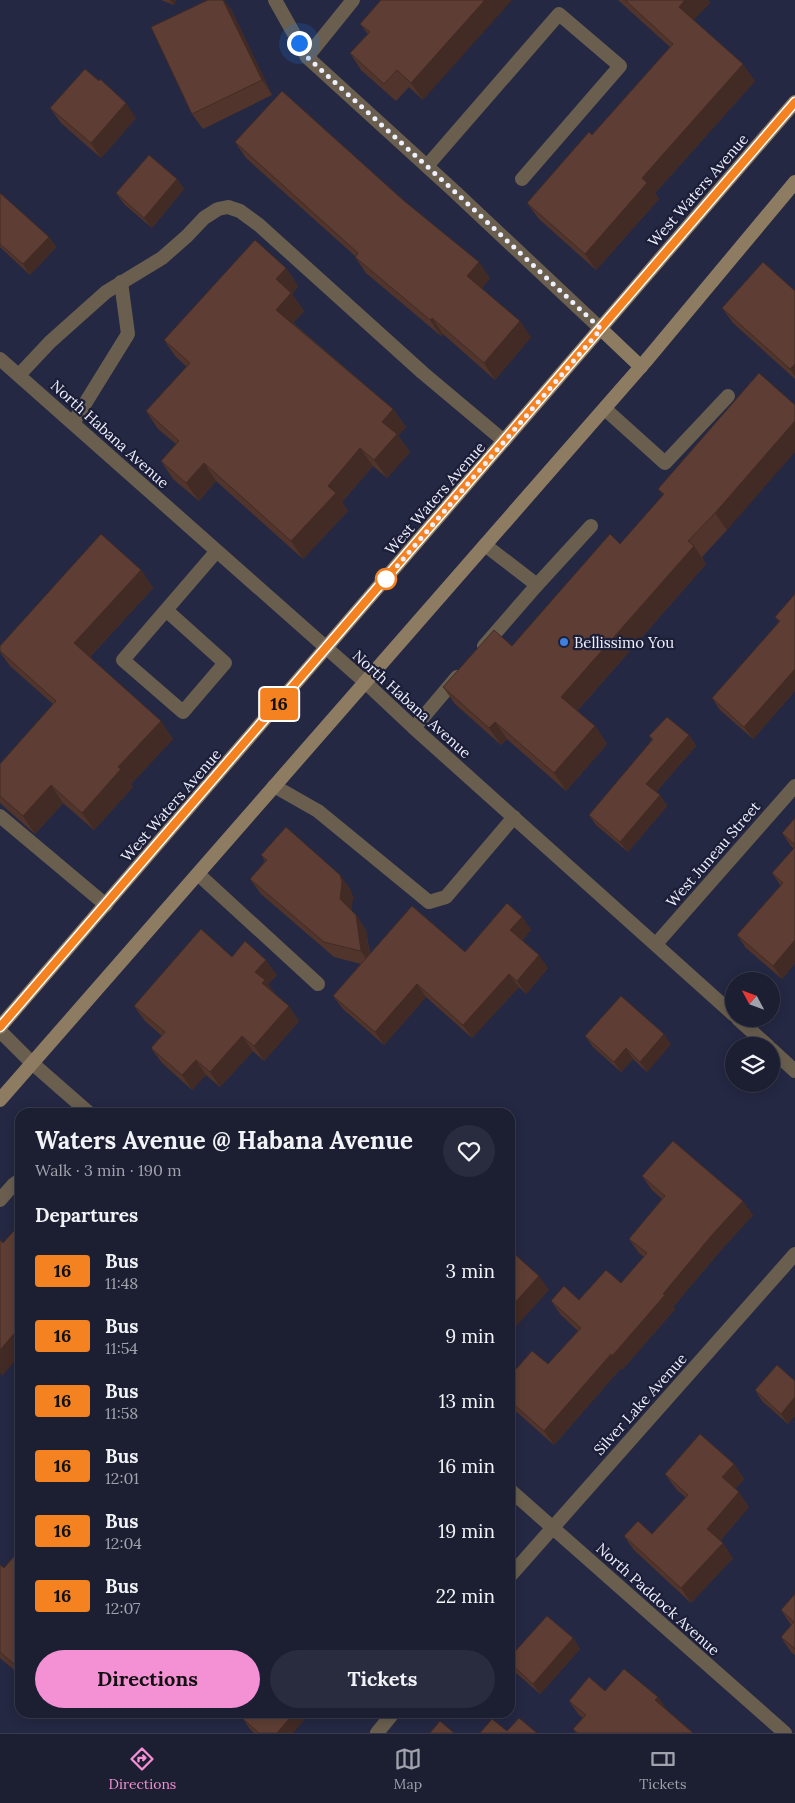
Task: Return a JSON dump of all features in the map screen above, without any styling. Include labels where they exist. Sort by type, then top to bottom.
[{"type":"main road","name":"West Waters Avenue","points":[[0,1027],[795,102]]},
{"type":"main road","points":[[0,1100],[641,367],[795,182]]},
{"type":"main road","points":[[601,329],[641,367]]},
{"type":"street","points":[[275,0],[307,57],[601,329]]},
{"type":"street","points":[[307,57],[353,0]]},
{"type":"street","points":[[427,166],[559,14],[620,66],[522,179]]},
{"type":"street","points":[[19,375],[50,342],[106,292],[162,258],[188,236],[204,218],[218,209],[228,207],[240,211],[259,225],[423,374],[504,441]]},
{"type":"street","points":[[72,422],[128,334],[121,282]]},
{"type":"street","name":"North Habana Avenue","points":[[0,359],[365,682],[725,1007]]},
{"type":"street","points":[[605,408],[665,463],[728,396]]},
{"type":"street","points":[[414,728],[590,526]]},
{"type":"street","points":[[485,545],[537,585]]},
{"type":"street","points":[[166,610],[225,663],[183,712],[123,660],[166,610],[216,552]]},
{"type":"street","points":[[274,786],[318,812],[429,902],[446,897],[514,817]]},
{"type":"street","name":"West Juneau Street","points":[[656,944],[795,786]]},
{"type":"street","points":[[0,816],[106,905]]},
{"type":"street","points":[[198,874],[318,984]]},
{"type":"street","points":[[748,1028],[758,1037]]},
{"type":"street","points":[[0,1031],[32,1063],[83,1108]]},
{"type":"street","points":[[780,1057],[795,1071]]},
{"type":"street","points":[[0,1200],[15,1184]]},
{"type":"street","name":"Silver Lake Avenue","points":[[515,1570],[795,1254]]},
{"type":"street","name":"North Paddock Avenue","points":[[515,1494],[784,1733]]},
{"type":"street","points":[[377,1733],[389,1718]]},
{"type":"building","points":[[208,0],[223,0],[262,80],[192,114],[151,27]]},
{"type":"building","points":[[381,0],[485,0],[411,83],[397,70],[384,84],[350,53],[370,32],[360,24]]},
{"type":"building","points":[[625,0],[685,0],[679,7],[743,64],[642,178],[647,183],[585,254],[527,203],[589,132],[592,135],[673,44]]},
{"type":"building","points":[[85,69],[99,81],[100,79],[126,103],[91,143],[50,108]]},
{"type":"building","points":[[282,91],[403,200],[479,262],[467,276],[520,321],[484,363],[432,318],[430,320],[355,257],[358,253],[235,142]]},
{"type":"building","points":[[149,155],[177,179],[144,218],[116,193]]},
{"type":"building","points":[[0,193],[49,237],[23,264],[0,244]]},
{"type":"building","points":[[255,240],[286,268],[276,279],[291,293],[276,310],[393,409],[382,422],[397,434],[374,460],[360,448],[328,486],[336,493],[291,541],[204,463],[186,483],[161,461],[179,441],[146,411],[190,363],[164,340]]},
{"type":"building","points":[[763,262],[795,291],[795,364],[790,369],[722,308]]},
{"type":"building","points":[[759,373],[795,405],[795,421],[715,513],[688,541],[694,546],[561,697],[595,726],[554,773],[495,722],[489,728],[443,687],[494,630],[512,646],[610,534],[620,544],[664,494],[658,489]]},
{"type":"building","points":[[101,534],[141,570],[74,643],[161,721],[118,767],[121,769],[82,813],[51,785],[23,816],[0,796],[0,764],[56,701],[0,651],[0,646]]},
{"type":"building","points":[[795,594],[795,669],[744,727],[712,698],[780,621],[775,617]]},
{"type":"building","points":[[667,717],[689,735],[646,784],[660,795],[620,842],[589,815],[653,739],[649,736]]},
{"type":"building","points":[[795,818],[795,845],[782,833]]},
{"type":"building","points":[[286,827],[340,875],[342,882],[340,899],[356,915],[361,951],[324,942],[250,879],[267,860],[261,855]]},
{"type":"building","points":[[795,847],[795,940],[773,966],[737,935],[783,883],[772,873]]},
{"type":"building","points":[[507,903],[522,917],[510,930],[539,955],[517,981],[509,974],[463,1025],[417,984],[375,1032],[333,996],[412,906],[465,952]]},
{"type":"building","points":[[201,929],[232,957],[245,941],[266,960],[255,972],[265,980],[262,983],[289,1006],[254,1046],[242,1036],[210,1072],[196,1060],[182,1075],[151,1048],[165,1032],[134,1006]]},
{"type":"building","points":[[621,996],[664,1034],[640,1062],[626,1048],[614,1062],[585,1036]]},
{"type":"building","points":[[673,1141],[743,1201],[711,1236],[663,1294],[665,1295],[544,1431],[515,1405],[515,1370],[532,1351],[548,1364],[581,1328],[551,1301],[564,1286],[579,1300],[606,1270],[621,1283],[647,1253],[629,1239],[665,1196],[642,1176]]},
{"type":"building","points":[[15,1230],[15,1333],[0,1350],[0,1240],[3,1243]]},
{"type":"building","points":[[515,1254],[539,1276],[515,1302]]},
{"type":"building","points":[[777,1365],[795,1381],[795,1397],[781,1414],[755,1390]]},
{"type":"building","points":[[700,1434],[734,1464],[722,1477],[739,1492],[707,1529],[723,1543],[681,1588],[624,1536],[638,1521],[652,1534],[688,1495],[665,1474]]},
{"type":"building","points":[[15,1556],[15,1665],[0,1652],[0,1565],[4,1568]]},
{"type":"building","points":[[795,1594],[795,1649],[781,1637],[794,1622],[781,1610]]},
{"type":"building","points":[[547,1616],[573,1638],[533,1684],[515,1668],[515,1651]]},
{"type":"building","points":[[624,1669],[658,1697],[655,1700],[693,1733],[578,1733],[573,1729],[586,1715],[569,1701],[589,1677],[605,1691]]},
{"type":"building","points":[[290,1718],[277,1733],[259,1733],[243,1719]]},
{"type":"building","points":[[519,1718],[537,1733],[480,1733],[492,1719],[507,1731]]},
{"type":"building","points":[[440,1721],[454,1733],[430,1733]]},
{"type":"bus line","name":"16","points":[[0,1027],[795,102]]},
{"type":"place","name":"Bellissimo You","points":[[564,642]]},
{"type":"route","points":[[299,43],[307,57],[453,190],[601,329],[386,579]]}]
